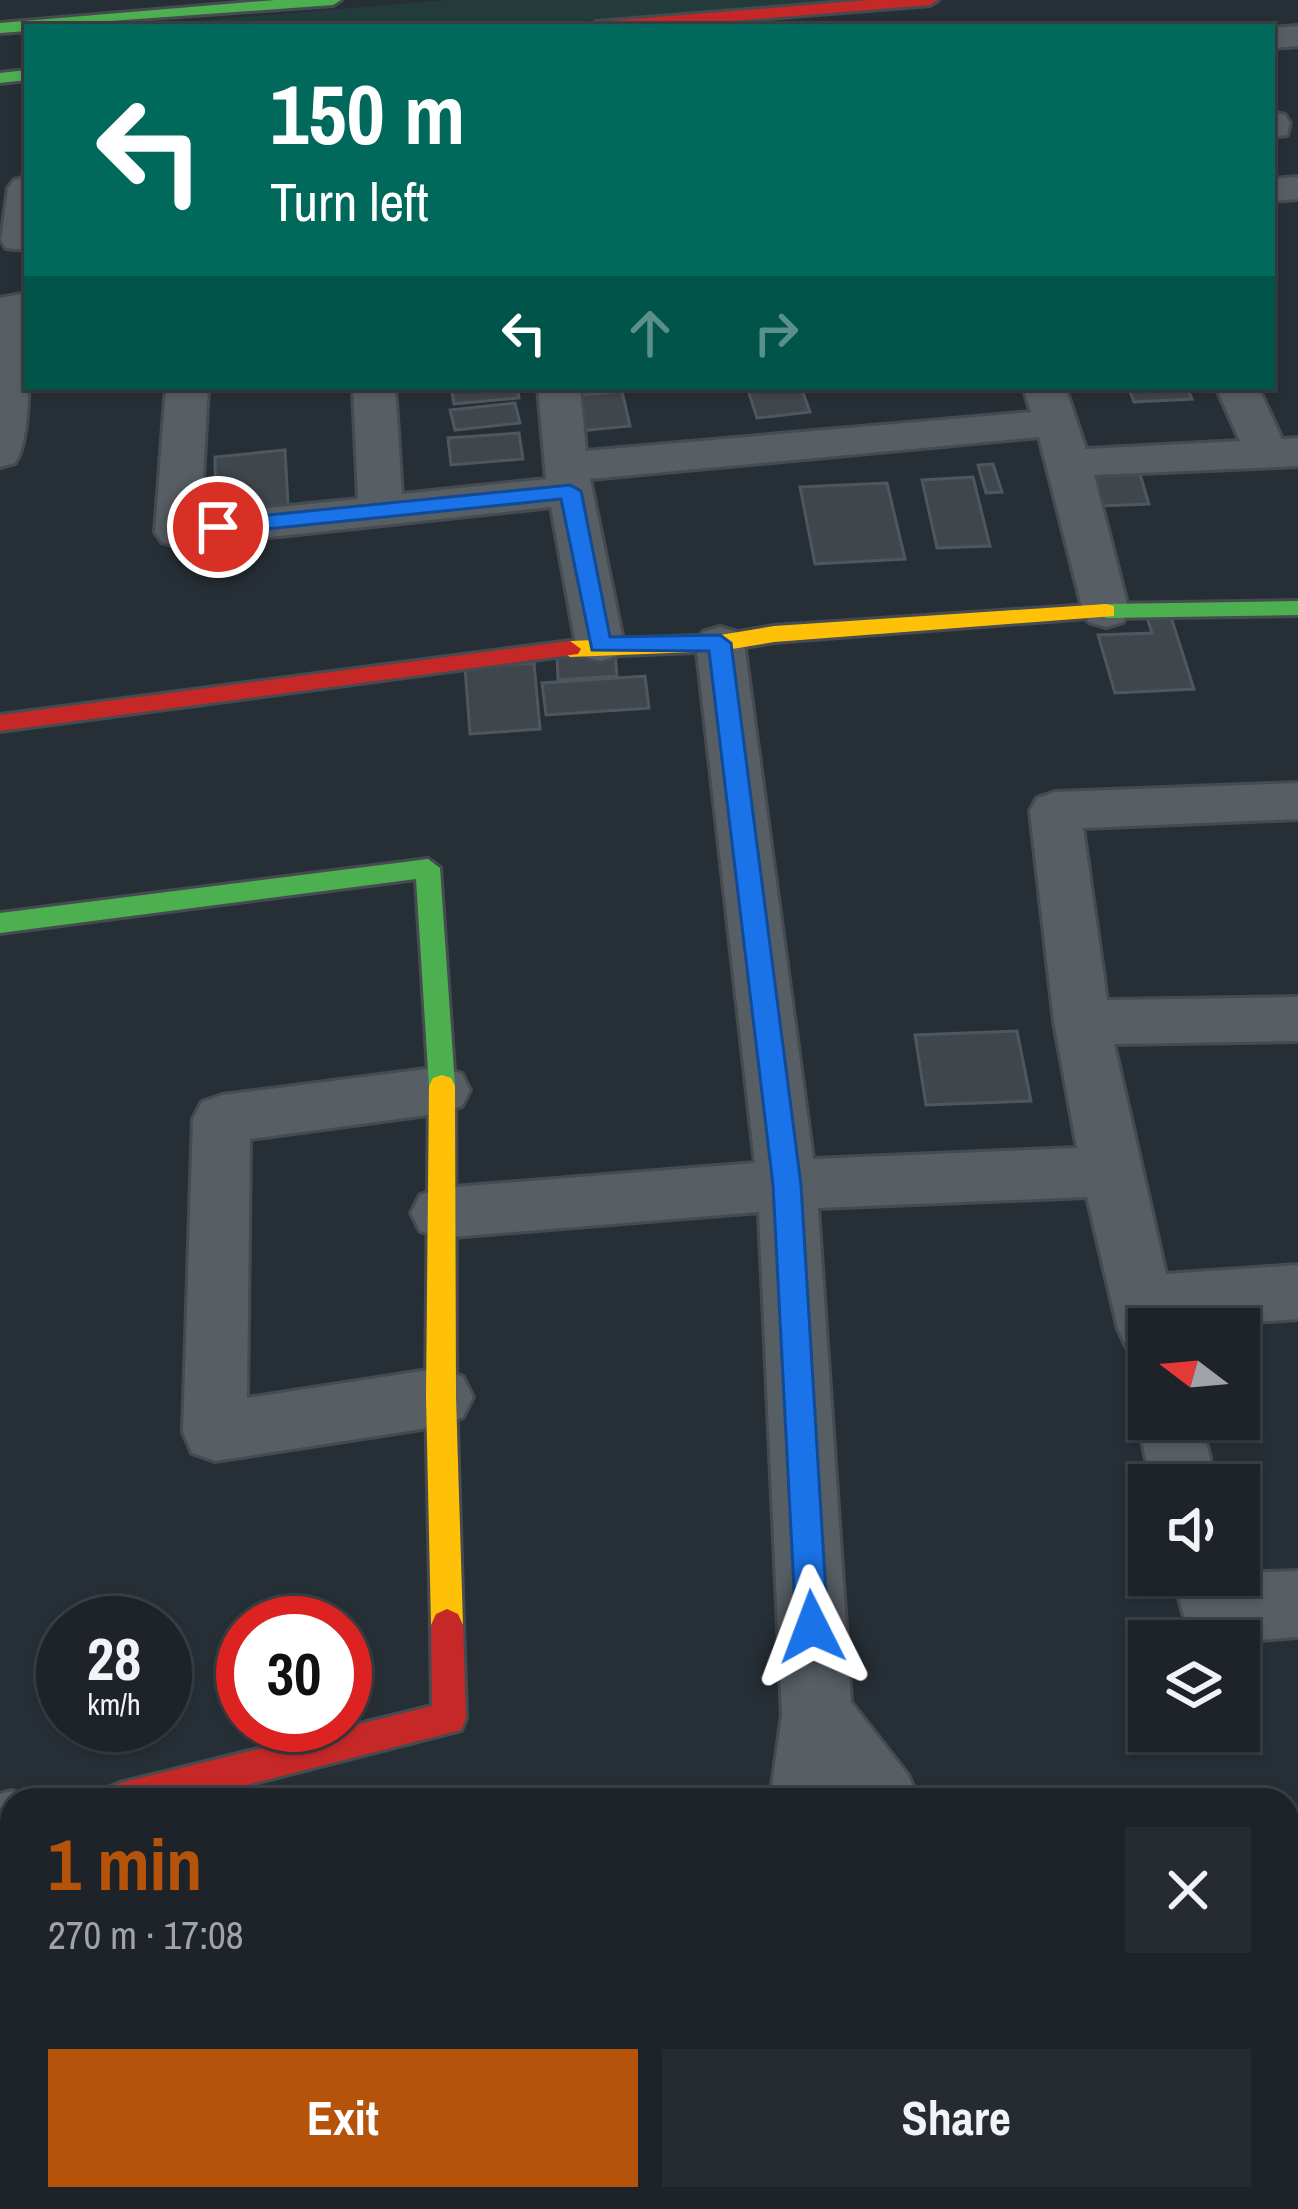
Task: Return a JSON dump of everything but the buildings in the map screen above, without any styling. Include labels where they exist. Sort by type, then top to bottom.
[{"type":"main road","points":[[0,2],[18,0]]},
{"type":"main road","points":[[48,24],[333,0]]},
{"type":"main road","points":[[633,24],[930,0]]},
{"type":"main road","points":[[0,723],[600,645],[720,643],[774,634],[1106,611],[1298,608]]},
{"type":"main road","points":[[0,923],[428,868],[442,1090],[441,1396],[448,1718],[169,1788]]},
{"type":"street","points":[[20,240],[24,210]]},
{"type":"street","points":[[0,453],[15,306],[24,305]]},
{"type":"street","points":[[187,390],[178,532],[568,479],[1055,424],[1282,452]]},
{"type":"street","points":[[374,390],[381,507]]},
{"type":"street","points":[[559,390],[568,479],[600,645]]},
{"type":"street","points":[[1239,390],[1282,452]]},
{"type":"street","points":[[1055,424],[1106,611]]},
{"type":"street","points":[[720,643],[787,1185],[817,1715],[808,1788]]},
{"type":"street","points":[[1144,1308],[1110,1171],[1082,1022],[1055,811],[1298,801]]},
{"type":"street","points":[[1082,1022],[1298,1019]]},
{"type":"street","points":[[441,1396],[215,1432],[222,1119],[442,1090]]},
{"type":"street","points":[[441,1213],[787,1185],[1110,1171]]},
{"type":"street","points":[[1197,1308],[1298,1292]]},
{"type":"street","points":[[1210,1596],[1213,1610],[1298,1604]]},
{"type":"street","points":[[817,1715],[874,1788]]},
{"type":"green space","points":[[446,0],[832,0],[544,24],[162,24]]},
{"type":"traffic: fast","points":[[48,24],[333,0]]},
{"type":"traffic: fast","points":[[0,28],[24,26]]},
{"type":"traffic: fast","points":[[0,78],[24,75]]},
{"type":"traffic: fast","points":[[1106,611],[1298,608]]},
{"type":"traffic: fast","points":[[0,923],[428,868],[442,1086]]},
{"type":"traffic: slow","points":[[570,649],[720,643],[774,634],[1106,611]]},
{"type":"traffic: slow","points":[[442,1086],[441,1397],[447,1625]]},
{"type":"traffic: jam","points":[[633,24],[930,0]]},
{"type":"traffic: jam","points":[[0,723],[570,649]]},
{"type":"traffic: jam","points":[[168,1788],[449,1718],[447,1625]]},
{"type":"route","points":[[218,527],[570,491],[600,645],[720,643],[787,1185],[812,1627]]}]
